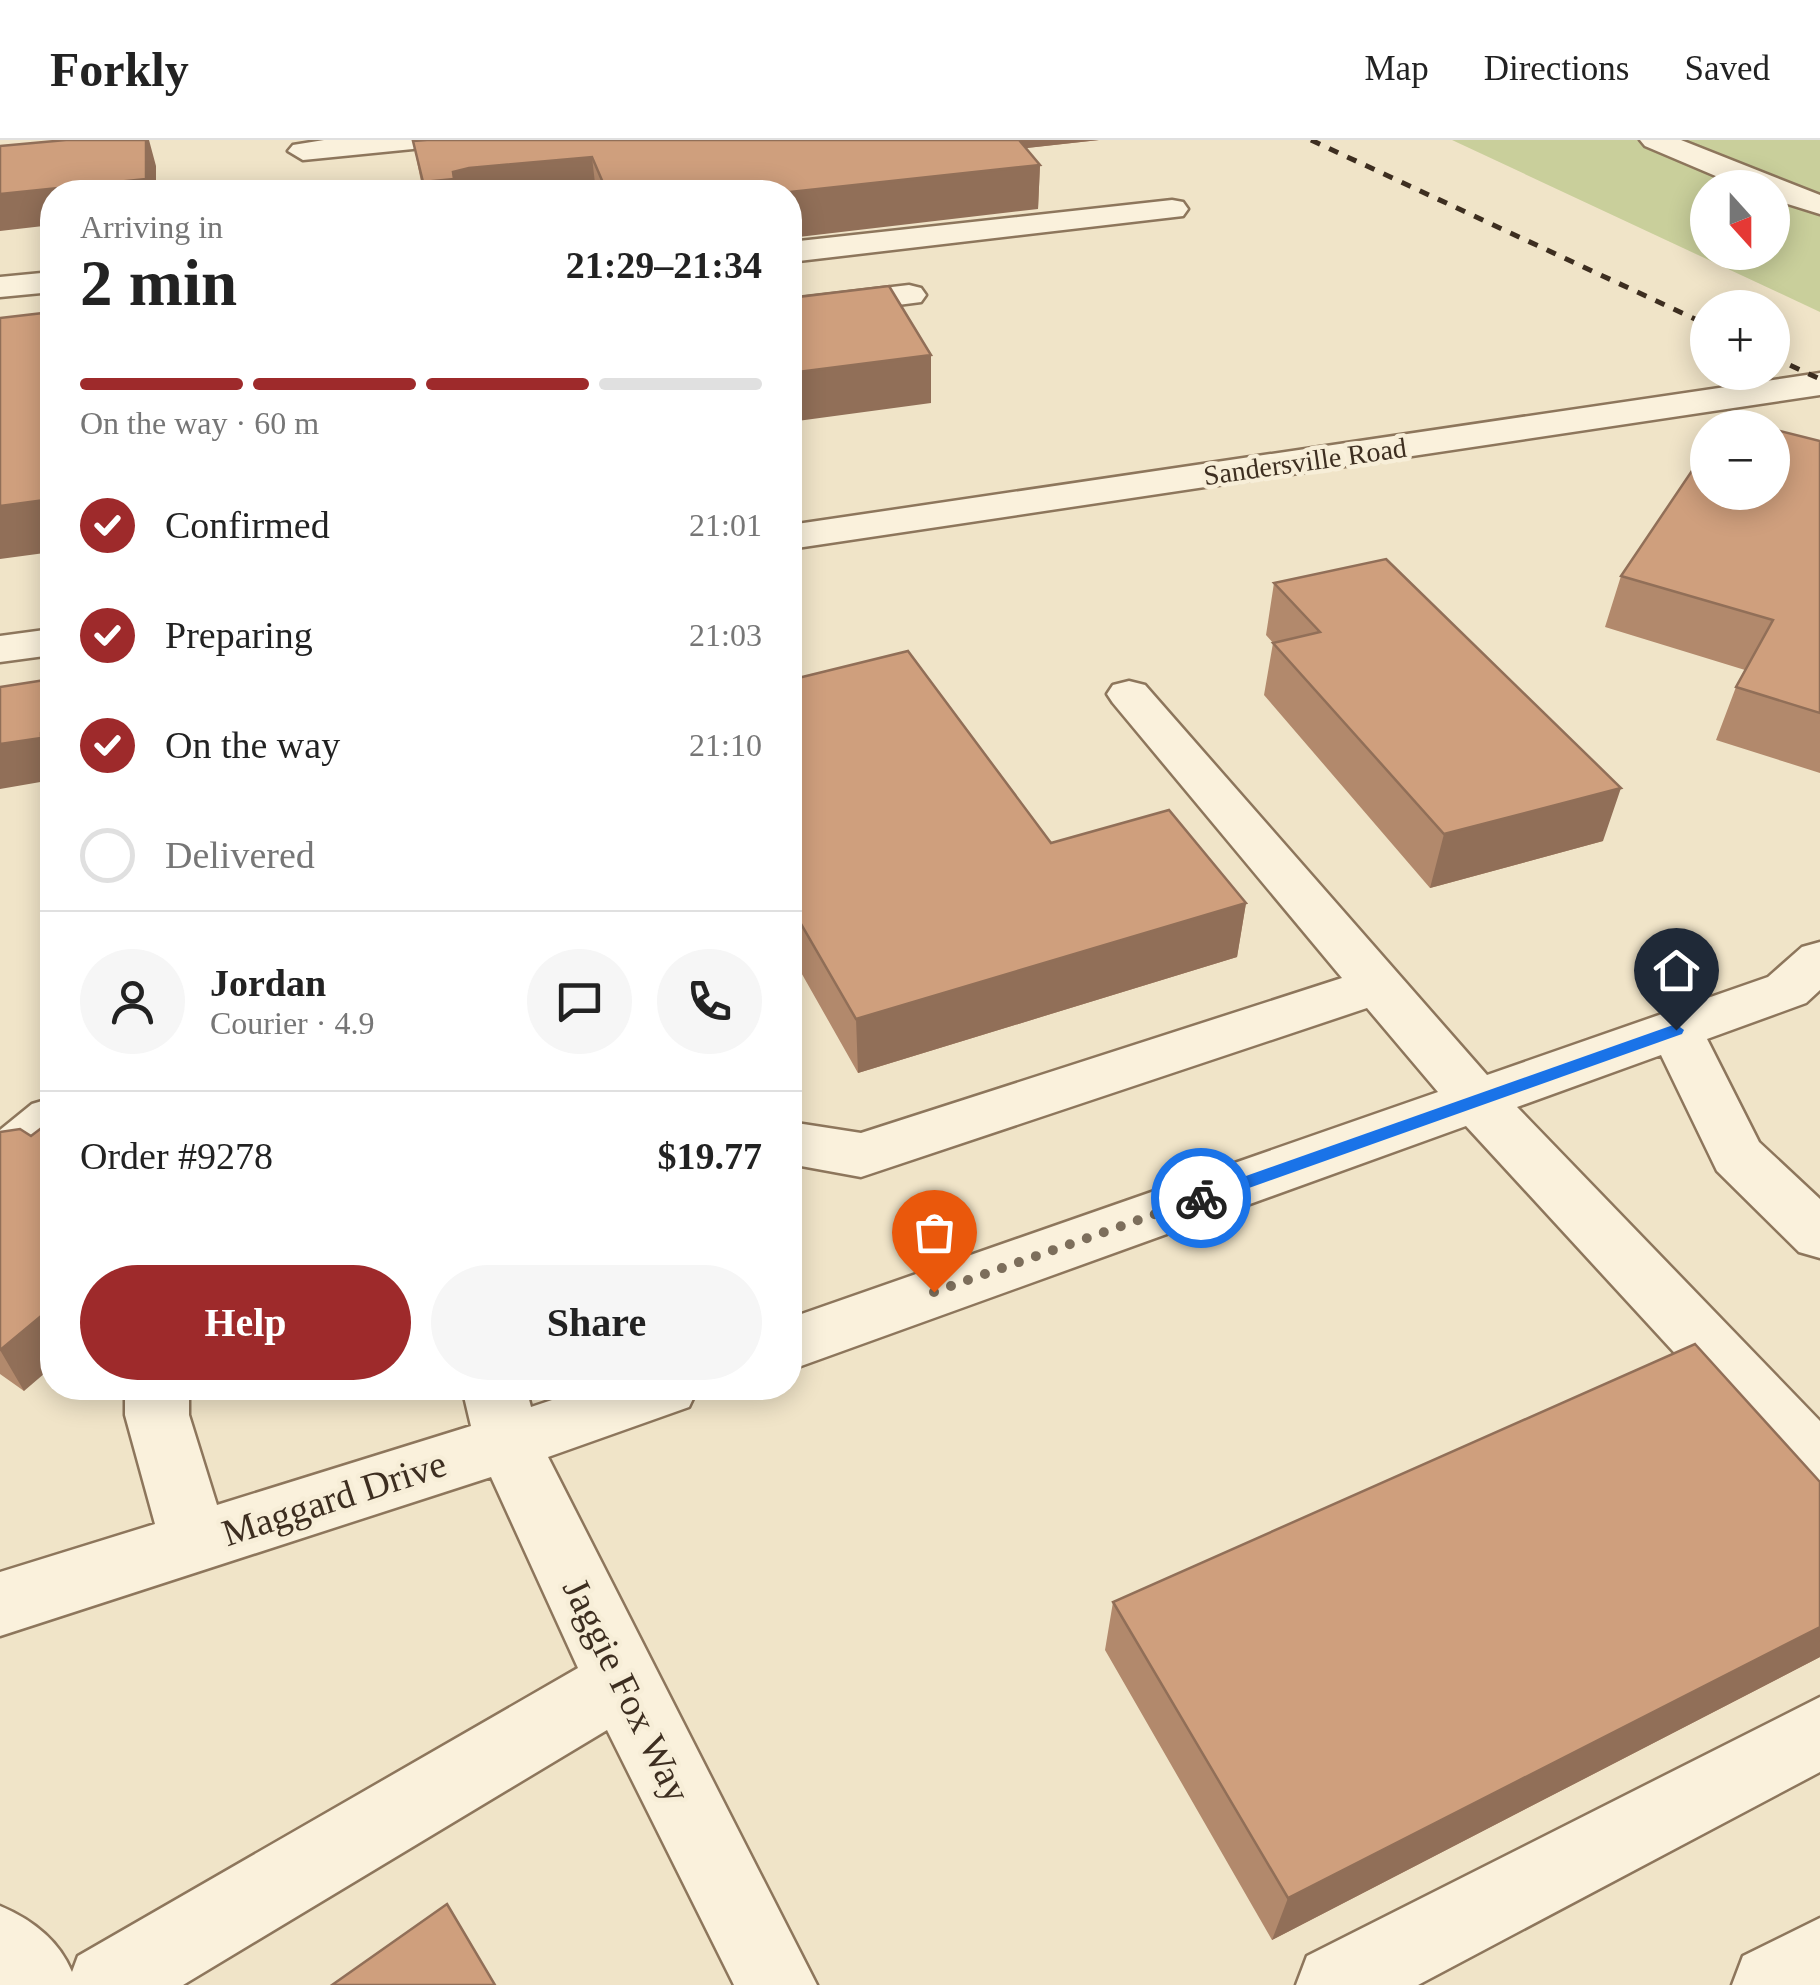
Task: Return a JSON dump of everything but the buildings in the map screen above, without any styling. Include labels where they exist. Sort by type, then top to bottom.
[{"type":"street","points":[[303,156],[413,140]]},
{"type":"street","points":[[1655,140],[1728,170]]},
{"type":"street","points":[[1790,194],[1820,204]]},
{"type":"street","points":[[802,251],[1172,208]]},
{"type":"street","points":[[0,288],[40,283]]},
{"type":"street","points":[[802,309],[909,296]]},
{"type":"street","name":"Sandersville Road","points":[[802,535],[1820,384]]},
{"type":"street","points":[[0,649],[40,644]]},
{"type":"street","points":[[1129,694],[1477,1100],[1820,1466]]},
{"type":"street","points":[[802,1340],[1809,982]]},
{"type":"street","points":[[802,1145],[861,1156],[1378,985]]},
{"type":"street","points":[[1676,1030],[1736,1156],[1820,1235]]},
{"type":"street","points":[[0,1162],[40,1129]]},
{"type":"street","points":[[158,1400],[158,1415],[194,1542]]},
{"type":"street","name":"Maggard Drive","points":[[0,1604],[194,1542],[501,1416],[595,1400]]},
{"type":"street","name":"Jaggie Fox Way","points":[[501,1416],[622,1682],[777,1985]]},
{"type":"street","points":[[107,1985],[622,1682]]},
{"type":"street","points":[[1336,1985],[1820,1733]]},
{"type":"street","points":[[0,1946],[37,1985]]},
{"type":"street","points":[[1772,1985],[1820,1958]]},
{"type":"green space","points":[[1452,140],[1820,140],[1820,312],[1790,298],[1790,290],[1773,290],[1730,270],[1790,270],[1790,170],[1690,170],[1690,251]]},
{"type":"railway","points":[[1311,140],[1690,317]]},
{"type":"railway","points":[[1790,365],[1820,379]]},
{"type":"way so far","points":[[934,1292],[1201,1198]]},
{"type":"route","points":[[1201,1198],[1676,1030]]}]
